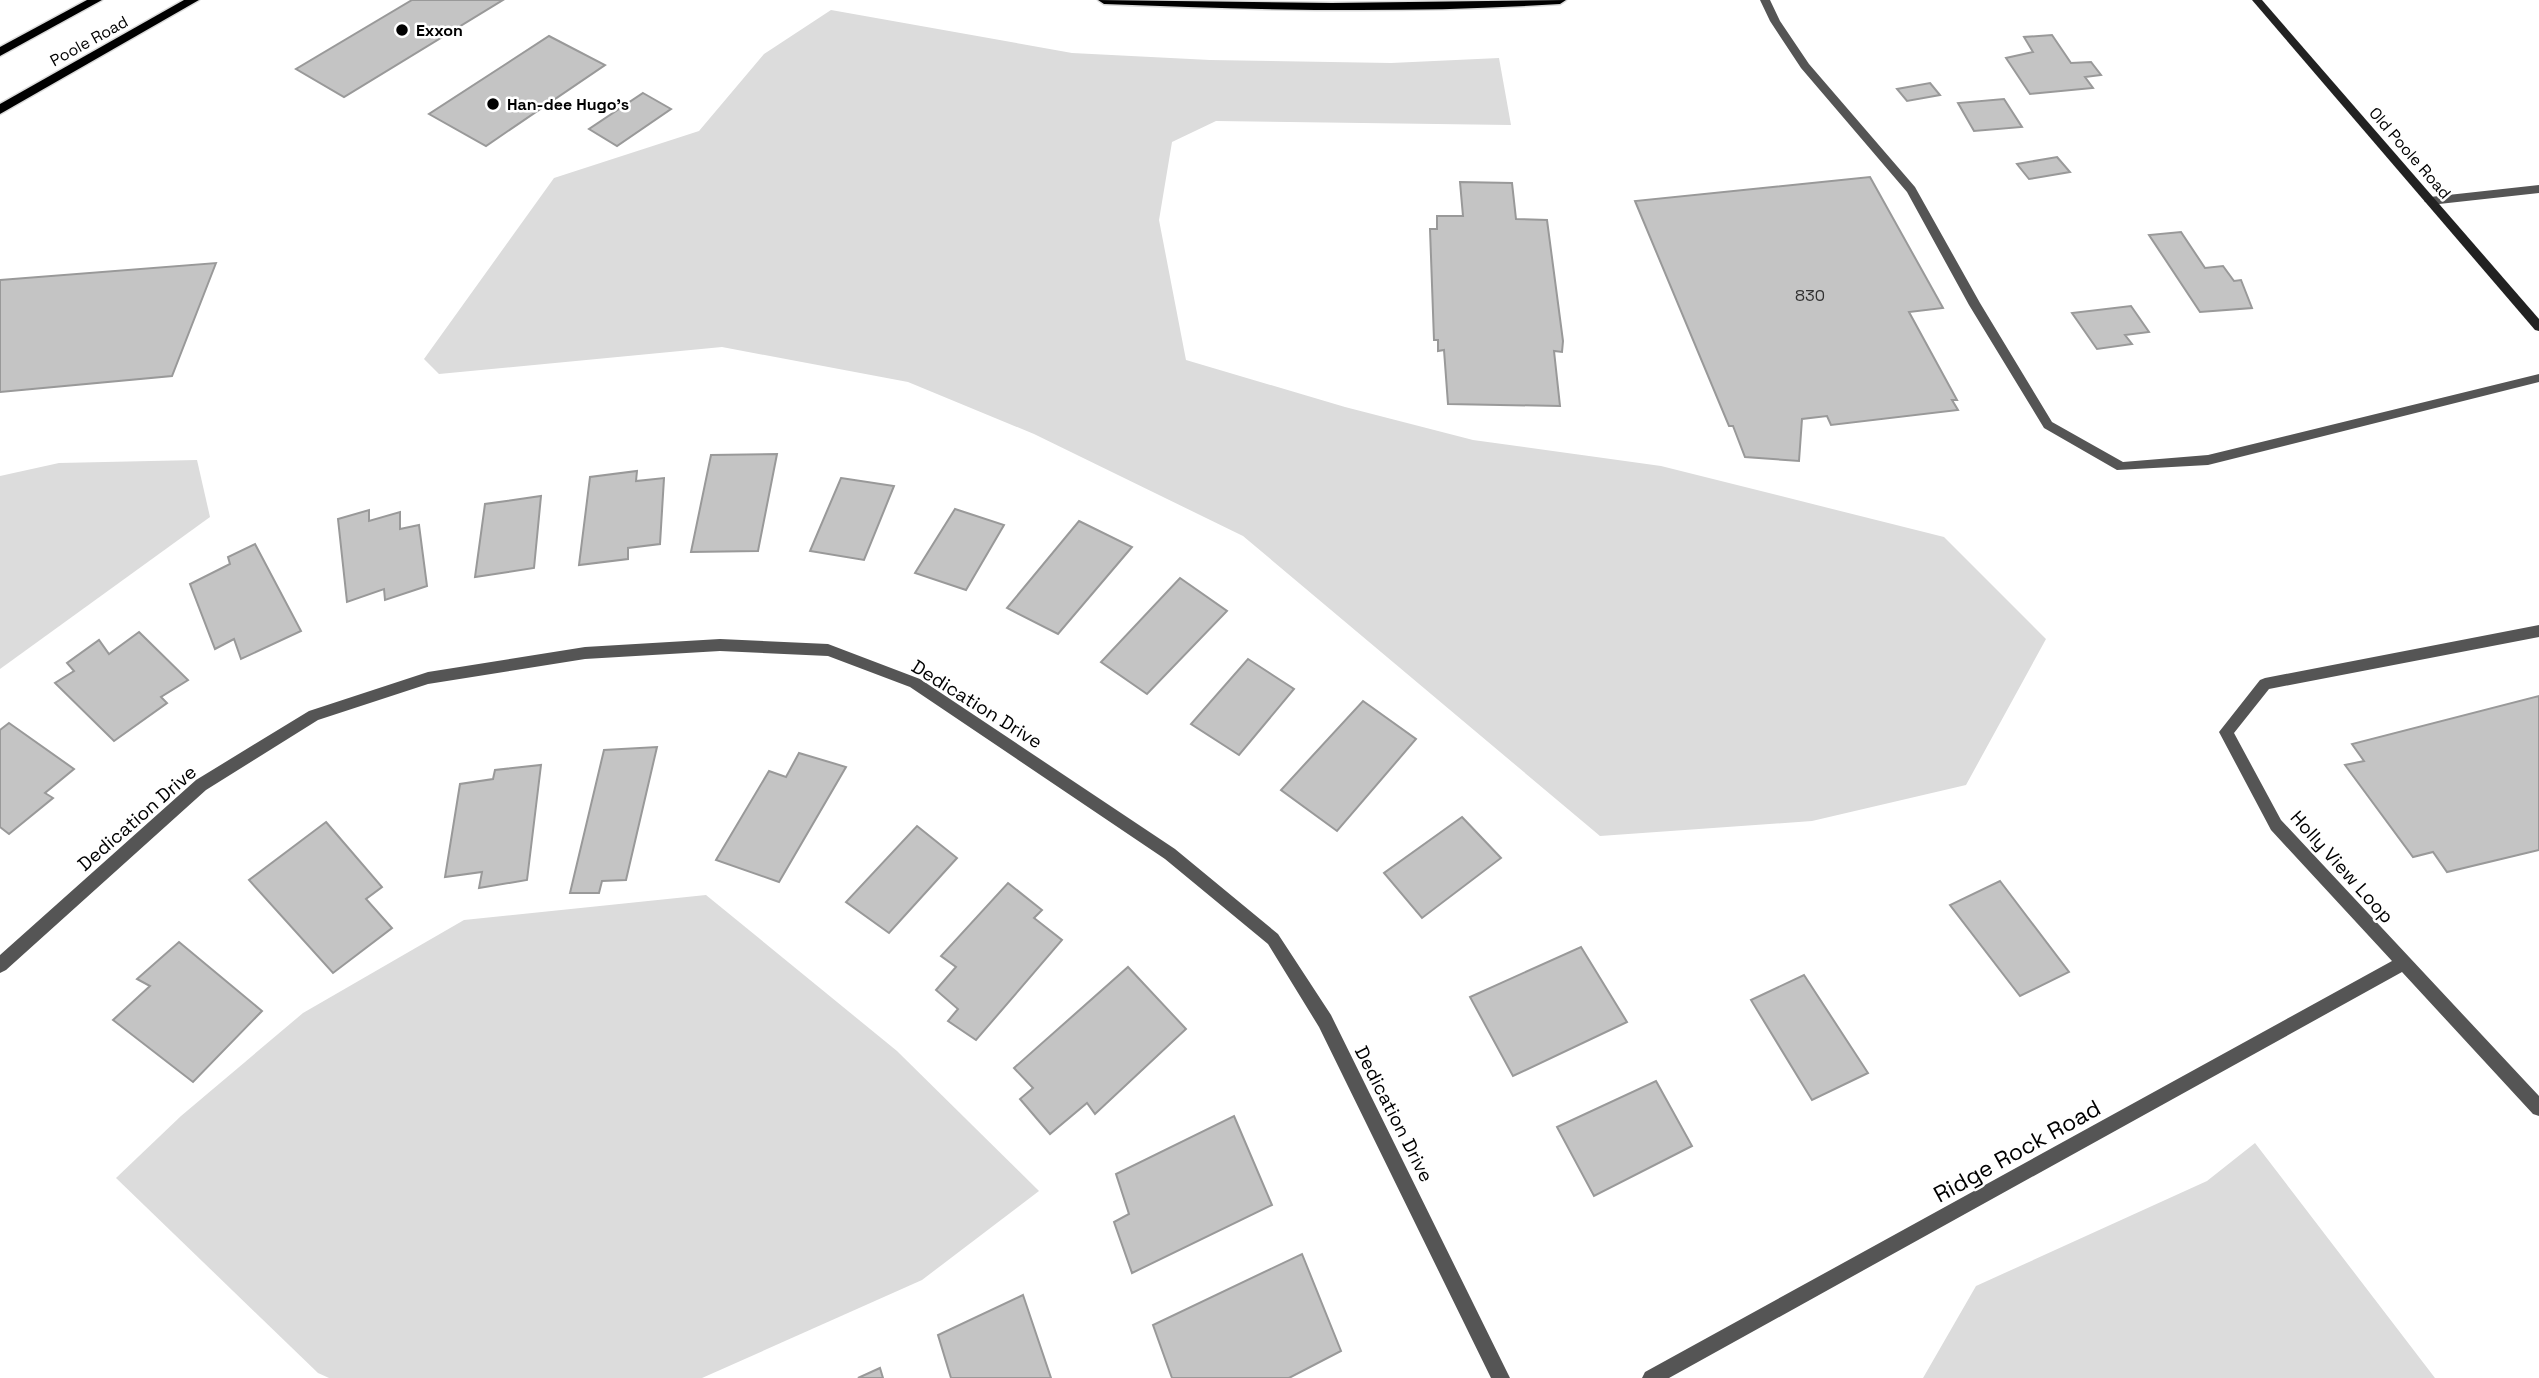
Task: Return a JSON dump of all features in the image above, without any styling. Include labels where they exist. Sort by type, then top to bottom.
[{"type":"main road","name":"Poole Road","points":[[0,52],[96,0]]},
{"type":"main road","name":"Poole Road","points":[[0,110],[193,0]]},
{"type":"main road","points":[[1104,0],[1268,8],[1560,0]]},
{"type":"street","points":[[1766,0],[1775,21],[1805,66],[1911,190],[1975,305],[2048,425],[2121,467],[2208,460],[2539,378]]},
{"type":"street","name":"Old Poole Road","points":[[2257,0],[2539,327]]},
{"type":"street","points":[[2430,201],[2539,189]]},
{"type":"street","name":"Holly View Loop","points":[[2539,631],[2265,684],[2226,732],[2276,825],[2539,1108]]},
{"type":"street","name":"Dedication Drive","points":[[0,965],[201,785],[314,715],[428,678],[585,653],[720,645],[828,650],[915,683],[1170,854],[1273,939],[1325,1021],[1502,1378]]},
{"type":"street","name":"Ridge Rock Road","points":[[1651,1378],[2404,963]]},
{"type":"shaded area","points":[[831,10],[1072,53],[1210,60],[1391,63],[1499,58],[1511,125],[1216,121],[1172,142],[1159,220],[1186,360],[1345,407],[1473,440],[1661,466],[1944,537],[2046,639],[1966,785],[1812,821],[1600,836],[1243,536],[1034,434],[908,382],[722,347],[439,374],[424,359],[554,178],[699,131],[764,54]]},
{"type":"shaded area","points":[[197,460],[210,517],[0,669],[0,476],[59,463]]},
{"type":"shaded area","points":[[706,895],[897,1051],[1039,1191],[922,1280],[702,1378],[329,1378],[318,1373],[116,1178],[181,1116],[303,1013],[464,920]]},
{"type":"shaded area","points":[[2255,1143],[2435,1378],[1923,1378],[1976,1286],[2207,1181]]},
{"type":"building","points":[[412,0],[503,0],[344,97],[296,69]]},
{"type":"building","points":[[2052,35],[2071,63],[2091,62],[2101,75],[2085,77],[2093,88],[2030,94],[2006,58],[2033,52],[2024,37]]},
{"type":"building","points":[[549,36],[605,65],[486,146],[429,114]]},
{"type":"building","points":[[1930,83],[1940,95],[1907,101],[1897,89]]},
{"type":"building","points":[[643,93],[671,109],[617,146],[589,129]]},
{"type":"building","points":[[2004,99],[2022,127],[1974,131],[1958,103]]},
{"type":"building","points":[[2057,157],[2070,172],[2029,179],[2017,164]]},
{"type":"building","points":[[1870,177],[1943,308],[1909,312],[1957,400],[1952,400],[1958,410],[1831,425],[1827,416],[1802,419],[1799,461],[1745,457],[1733,426],[1729,426],[1635,201]]},
{"type":"building","points":[[1460,182],[1512,183],[1516,219],[1547,220],[1563,341],[1562,352],[1554,351],[1560,406],[1448,404],[1444,350],[1438,351],[1438,340],[1434,340],[1430,229],[1437,229],[1437,216],[1463,216]]},
{"type":"building","points":[[2181,232],[2205,268],[2223,266],[2234,281],[2241,280],[2252,308],[2200,312],[2149,235]]},
{"type":"building","points":[[216,263],[172,376],[0,392],[0,280]]},
{"type":"building","points":[[2131,306],[2149,332],[2125,335],[2132,344],[2097,349],[2072,313]]},
{"type":"building","points":[[777,454],[758,551],[691,552],[711,455]]},
{"type":"building","points":[[637,471],[636,481],[664,478],[660,544],[628,548],[628,559],[579,565],[590,477]]},
{"type":"building","points":[[841,478],[894,486],[864,560],[810,551]]},
{"type":"building","points":[[541,496],[534,568],[475,577],[485,504]]},
{"type":"building","points":[[955,509],[1004,525],[966,590],[915,573]]},
{"type":"building","points":[[369,510],[369,521],[400,512],[400,529],[419,525],[427,586],[385,600],[384,589],[347,602],[338,519]]},
{"type":"building","points":[[1079,521],[1132,547],[1058,634],[1007,608]]},
{"type":"building","points":[[255,544],[301,631],[241,659],[234,639],[215,649],[190,584],[230,564],[228,557]]},
{"type":"building","points":[[1180,578],[1227,611],[1147,694],[1101,662]]},
{"type":"building","points":[[139,632],[188,680],[161,697],[167,703],[114,741],[55,683],[74,671],[67,663],[99,640],[109,654]]},
{"type":"building","points":[[1248,659],[1294,689],[1239,755],[1191,724]]},
{"type":"building","points":[[2539,696],[2539,850],[2447,872],[2433,852],[2413,857],[2345,765],[2364,761],[2352,744]]},
{"type":"building","points":[[1363,701],[1416,739],[1337,831],[1281,790]]},
{"type":"building","points":[[9,723],[74,769],[45,793],[53,798],[9,834],[0,827],[0,730]]},
{"type":"building","points":[[657,747],[626,880],[602,881],[599,893],[570,893],[604,750]]},
{"type":"building","points":[[799,753],[846,767],[779,882],[716,860],[769,771],[786,777]]},
{"type":"building","points":[[541,765],[527,880],[479,888],[482,872],[445,877],[460,784],[493,779],[495,770]]},
{"type":"building","points":[[1462,817],[1501,858],[1422,918],[1384,873]]},
{"type":"building","points":[[326,822],[382,887],[366,899],[392,928],[333,973],[249,880]]},
{"type":"building","points":[[917,826],[957,858],[889,933],[846,902]]},
{"type":"building","points":[[2000,881],[2069,972],[2020,996],[1950,905]]},
{"type":"building","points":[[1008,883],[1042,910],[1034,918],[1062,940],[976,1040],[948,1021],[958,1009],[936,990],[956,967],[941,956]]},
{"type":"building","points":[[179,942],[262,1011],[193,1082],[113,1020],[150,986],[137,979]]},
{"type":"building","points":[[1581,947],[1627,1022],[1513,1076],[1470,997]]},
{"type":"building","points":[[1128,967],[1186,1029],[1095,1114],[1087,1103],[1050,1134],[1020,1099],[1033,1088],[1014,1068]]},
{"type":"building","points":[[1804,975],[1868,1073],[1812,1100],[1751,1000]]},
{"type":"building","points":[[1656,1081],[1692,1146],[1594,1196],[1557,1127]]},
{"type":"building","points":[[1234,1116],[1272,1205],[1132,1273],[1114,1222],[1129,1214],[1116,1174]]},
{"type":"building","points":[[1302,1254],[1341,1351],[1289,1378],[1172,1378],[1153,1325]]},
{"type":"building","points":[[1023,1295],[1051,1378],[951,1378],[938,1335]]},
{"type":"building","points":[[880,1368],[883,1378],[858,1378]]},
{"type":"place","name":"Exxon","points":[[402,30]]},
{"type":"place","name":"Han-dee Hugo's","points":[[493,104]]}]
